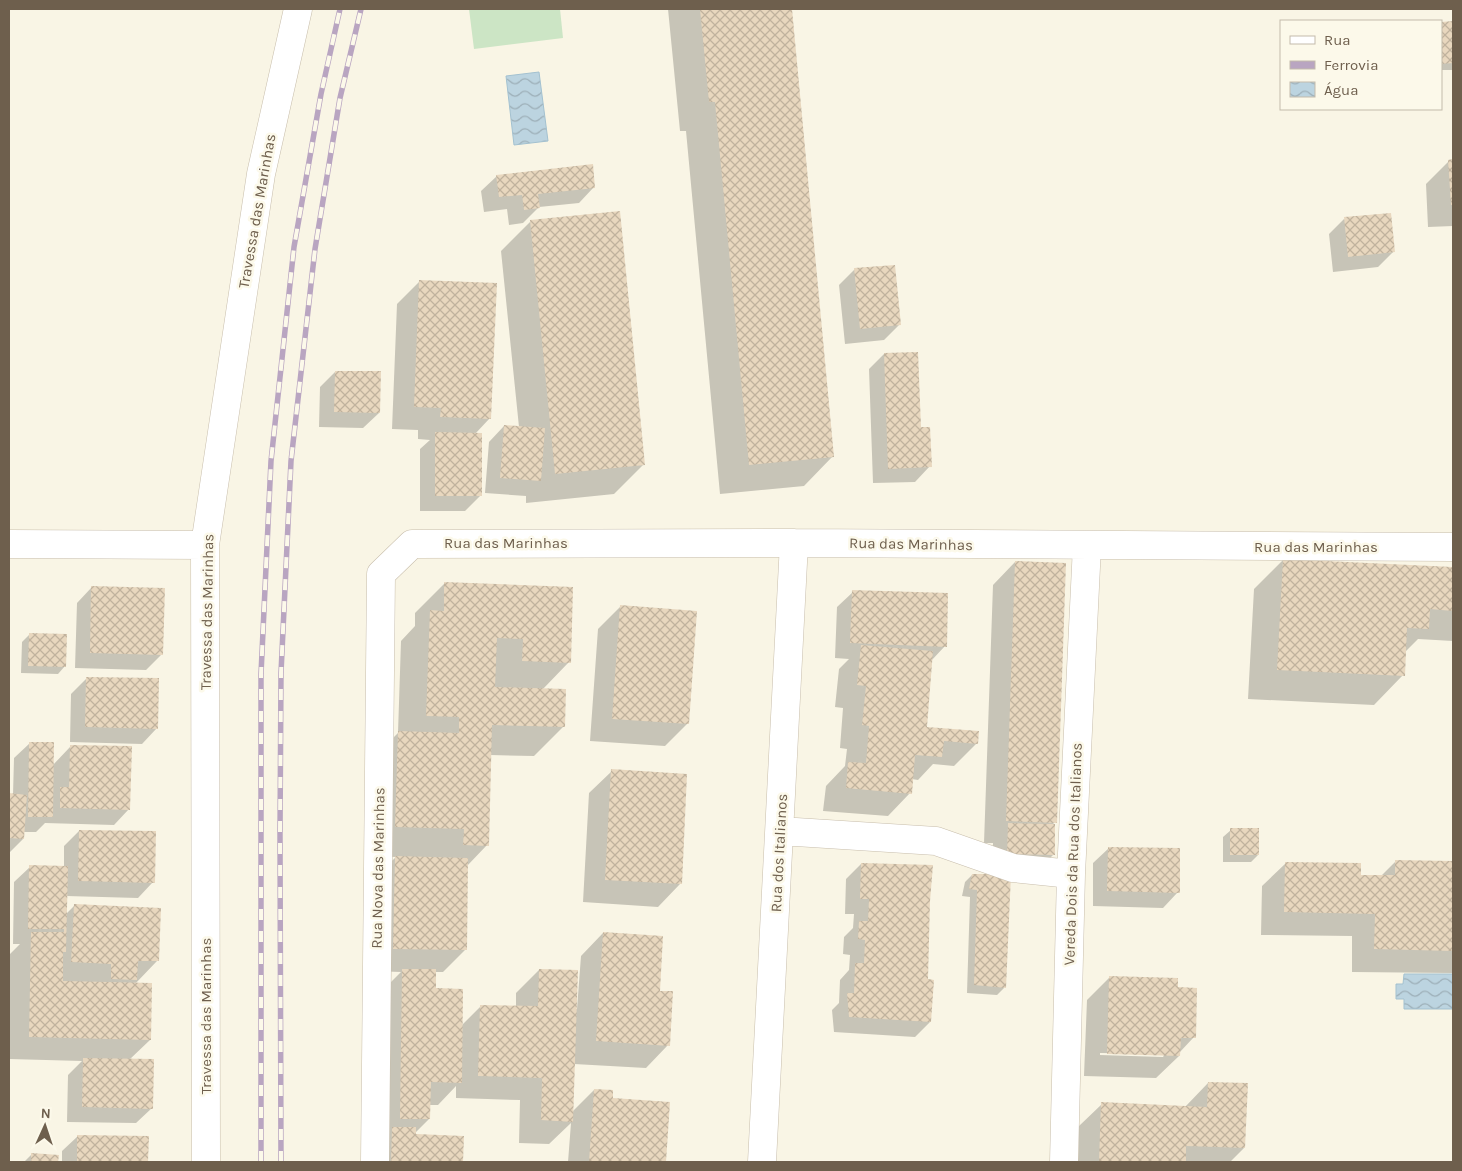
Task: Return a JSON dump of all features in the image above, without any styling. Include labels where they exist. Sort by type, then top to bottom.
[{"type":"street","name":"Travessa das Marinhas","points":[[206,1162],[205,545],[261,174],[298,9]]},
{"type":"street","name":"Rua das Marinhas","points":[[381,574],[412,544],[794,543],[1453,547]]},
{"type":"street","name":"Rua dos Italianos","points":[[762,1162],[794,543]]},
{"type":"street","points":[[9,544],[205,545]]},
{"type":"street","name":"Vereda Dois da Rua dos Italianos","points":[[1064,1162],[1071,874],[1088,546]]},
{"type":"street","name":"Rua Nova das Marinhas","points":[[375,1162],[381,574]]},
{"type":"street","points":[[780,831],[936,841],[1013,868],[1071,874]]},
{"type":"green space","points":[[469,9],[560,9],[563,38],[474,49]]},
{"type":"water","points":[[539,72],[548,141],[514,145],[506,76]]},
{"type":"water","points":[[1404,974],[1453,974],[1453,1009],[1404,1009],[1404,999],[1396,999],[1396,984],[1403,984]]},
{"type":"building","points":[[700,9],[792,9],[834,457],[749,465],[715,102],[709,102]]},
{"type":"building","points":[[1453,21],[1453,63],[1442,64],[1442,22]]},
{"type":"building","points":[[1453,159],[1453,205],[1451,205],[1448,160]]},
{"type":"building","points":[[593,164],[595,188],[538,194],[540,208],[524,210],[522,195],[499,197],[496,175]]},
{"type":"building","points":[[620,211],[645,465],[555,474],[530,220]]},
{"type":"building","points":[[1391,213],[1395,252],[1348,257],[1344,217]]},
{"type":"building","points":[[895,265],[901,325],[860,329],[854,268]]},
{"type":"building","points":[[419,280],[497,283],[491,419],[440,417],[441,408],[414,407]]},
{"type":"building","points":[[918,352],[921,427],[930,427],[932,467],[888,469],[884,353]]},
{"type":"building","points":[[335,371],[381,371],[380,413],[334,412]]},
{"type":"building","points":[[504,425],[545,428],[541,481],[500,478]]},
{"type":"building","points":[[435,432],[482,433],[482,496],[435,496]]},
{"type":"building","points":[[1283,559],[1453,567],[1453,611],[1430,609],[1429,629],[1407,628],[1405,676],[1277,670]]},
{"type":"building","points":[[1015,561],[1066,563],[1057,823],[1006,821]]},
{"type":"building","points":[[444,582],[573,587],[571,663],[522,661],[523,639],[497,638],[495,687],[566,689],[565,727],[492,725],[489,846],[463,845],[464,829],[395,827],[398,731],[459,733],[459,717],[426,716],[430,610],[444,611]]},
{"type":"building","points":[[91,586],[165,588],[163,655],[90,653]]},
{"type":"building","points":[[852,590],[948,593],[947,647],[850,643]]},
{"type":"building","points":[[620,605],[697,611],[689,724],[612,719]]},
{"type":"building","points":[[29,633],[67,634],[66,667],[28,666]]},
{"type":"building","points":[[861,645],[933,651],[927,727],[979,731],[978,744],[944,741],[942,757],[915,755],[912,794],[846,788],[848,762],[866,763],[869,726],[862,725],[866,686],[857,685]]},
{"type":"building","points":[[86,677],[159,678],[158,729],[85,727]]},
{"type":"building","points":[[29,742],[54,742],[53,817],[28,817]]},
{"type":"building","points":[[70,745],[132,746],[130,810],[60,808],[60,787],[69,787]]},
{"type":"building","points":[[611,769],[687,774],[682,884],[605,880]]},
{"type":"building","points":[[9,793],[27,795],[24,839],[9,838]]},
{"type":"building","points":[[1008,823],[1055,824],[1055,855],[1007,854]]},
{"type":"building","points":[[1230,828],[1259,828],[1259,855],[1230,855]]},
{"type":"building","points":[[79,830],[156,831],[155,883],[78,881]]},
{"type":"building","points":[[1108,847],[1180,848],[1180,893],[1107,891]]},
{"type":"building","points":[[395,856],[468,858],[467,950],[393,949]]},
{"type":"building","points":[[1395,860],[1453,861],[1453,951],[1374,949],[1375,914],[1284,912],[1285,862],[1361,863],[1361,875],[1395,875]]},
{"type":"building","points":[[861,863],[933,865],[928,979],[934,980],[931,1022],[849,1017],[847,993],[854,993],[855,963],[864,963],[865,940],[858,939],[859,921],[868,921],[869,899],[860,899]]},
{"type":"building","points":[[29,865],[68,866],[66,952],[63,952],[63,981],[152,983],[151,1040],[29,1037],[31,932],[64,932],[64,929],[28,929]]},
{"type":"building","points":[[972,874],[1011,874],[1006,988],[974,985],[977,890],[969,889]]},
{"type":"building","points":[[74,904],[161,908],[159,961],[138,961],[137,980],[111,979],[111,964],[71,962]]},
{"type":"building","points":[[603,932],[663,936],[660,991],[673,991],[670,1046],[596,1041]]},
{"type":"building","points":[[402,969],[436,969],[436,988],[463,989],[462,1083],[431,1082],[430,1119],[400,1119]]},
{"type":"building","points":[[539,969],[578,970],[573,1122],[541,1120],[542,1078],[478,1076],[480,1005],[538,1006]]},
{"type":"building","points":[[1109,976],[1178,978],[1178,987],[1197,988],[1196,1038],[1181,1038],[1180,1056],[1107,1054]]},
{"type":"building","points":[[83,1058],[154,1059],[153,1109],[82,1107]]},
{"type":"building","points":[[1208,1082],[1248,1083],[1245,1148],[1186,1146],[1186,1162],[1099,1162],[1101,1102],[1207,1107]]},
{"type":"building","points":[[594,1089],[613,1090],[613,1098],[670,1102],[666,1162],[589,1162]]},
{"type":"building","points":[[392,1127],[416,1127],[416,1134],[464,1136],[463,1162],[391,1162]]},
{"type":"building","points":[[77,1135],[149,1136],[148,1162],[77,1162]]},
{"type":"building","points":[[31,1153],[59,1155],[58,1162],[31,1162]]},
{"type":"railway","points":[[261,1162],[261,674],[271,461],[294,247],[321,94],[340,9]]},
{"type":"railway","points":[[281,1162],[281,673],[291,461],[315,249],[340,98],[361,9]]}]
